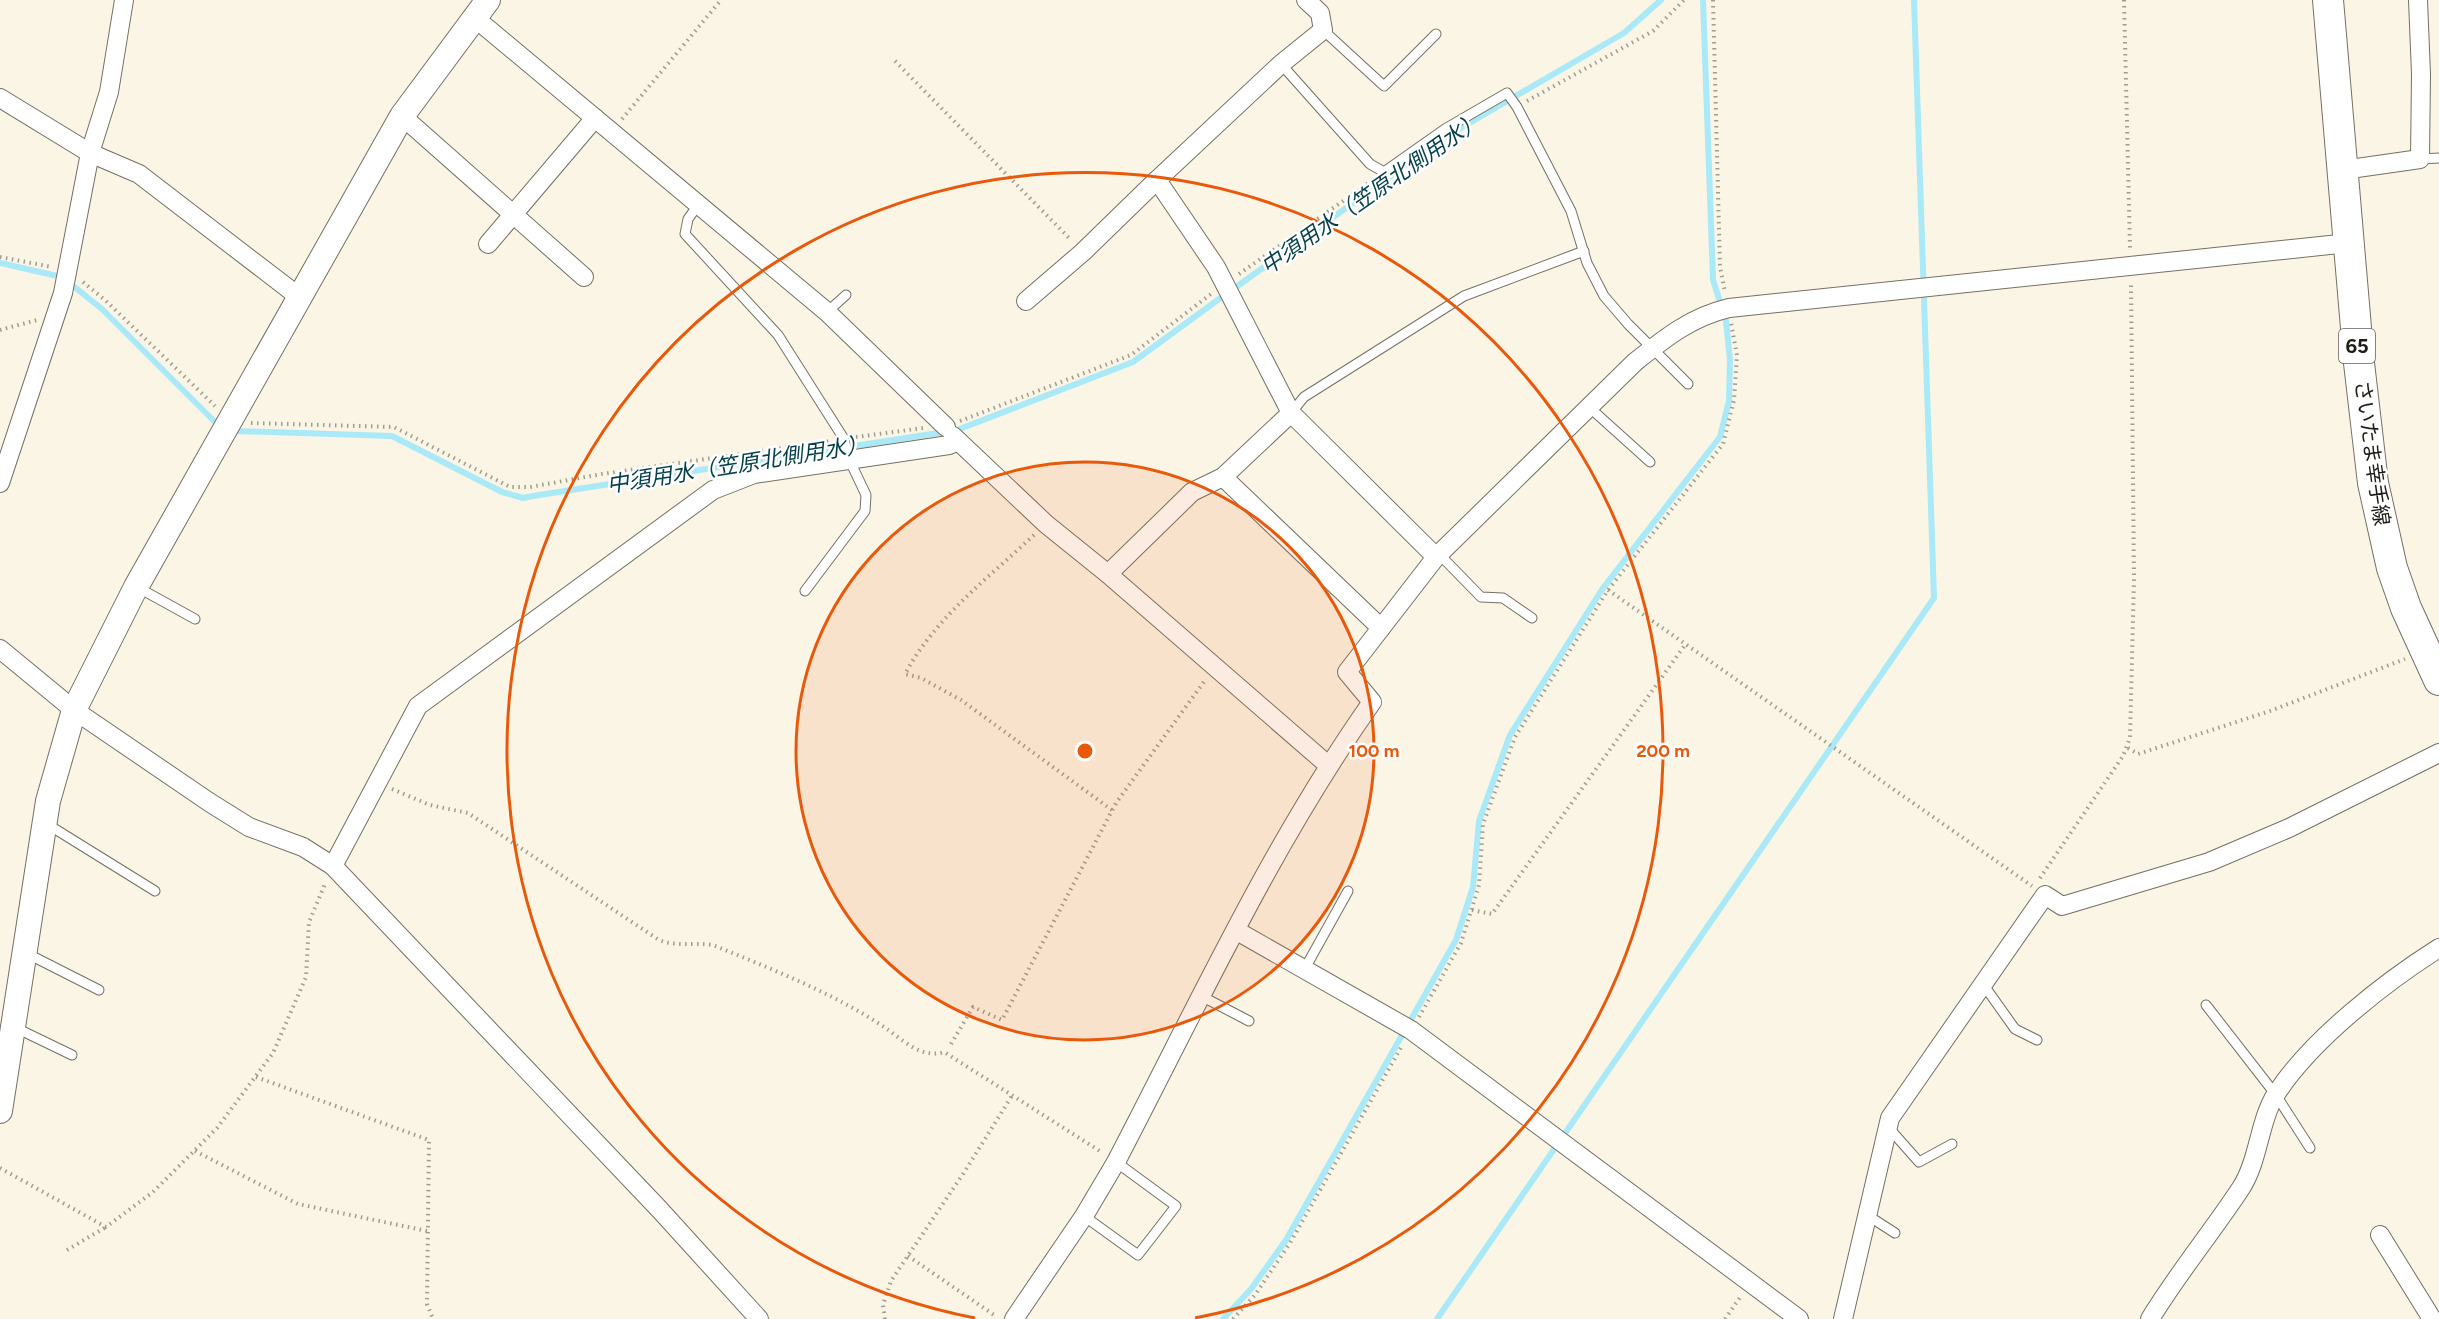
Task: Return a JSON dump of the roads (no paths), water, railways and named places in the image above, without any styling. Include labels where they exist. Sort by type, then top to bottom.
[{"type":"main road","name":"さいたま幸手線","points":[[2328,0],[2363,414],[2373,483],[2392,568],[2439,680]]},
{"type":"street","points":[[0,483],[57,314],[90,153],[109,92],[124,0]]},
{"type":"street","points":[[1026,302],[1083,252],[1281,64],[1323,30],[1320,14],[1306,0]]},
{"type":"street","points":[[2343,170],[2420,159],[2418,0]]},
{"type":"street","points":[[0,1111],[48,801],[74,710],[136,586],[298,296],[402,116],[481,9],[595,118],[826,312],[1046,524],[1108,574],[1328,765]]},
{"type":"street","points":[[0,98],[90,153],[139,174],[298,296]]},
{"type":"street","points":[[402,116],[584,277]]},
{"type":"street","points":[[488,244],[595,118]]},
{"type":"street","points":[[1157,180],[1216,267],[1291,413],[1438,556]]},
{"type":"street","points":[[1014,1319],[1084,1216],[1116,1162],[1237,931],[1328,765],[1372,702],[1347,672],[1438,556],[1651,349],[1686,323],[1729,308],[2349,243]]},
{"type":"street","points":[[1108,574],[1192,492],[1223,477],[1291,413]]},
{"type":"street","points":[[333,866],[418,705],[713,490],[744,476],[950,445],[949,430]]},
{"type":"street","points":[[1223,477],[1381,628]]},
{"type":"street","points":[[2,653],[74,710],[249,827],[303,847],[333,866],[660,1210],[759,1319]]},
{"type":"street","points":[[1843,1319],[1890,1118],[1983,984],[2039,891],[2062,906],[2209,862],[2289,828],[2439,753]]},
{"type":"street","points":[[1237,931],[1411,1030],[1798,1319]]},
{"type":"street","points":[[2150,1319],[2176,1277],[2243,1185],[2276,1095],[2322,1039],[2417,962],[2439,948]]},
{"type":"street","points":[[2380,1235],[2432,1319]]},
{"type":"lane","points":[[1323,30],[1384,86],[1436,33]]},
{"type":"lane","points":[[1281,64],[1371,164],[1384,172],[1445,129],[1507,93],[1517,107],[1571,211],[1584,251],[1605,296],[1651,349],[1688,384]]},
{"type":"lane","points":[[2420,159],[2439,158]]},
{"type":"lane","points":[[699,205],[688,219],[685,234],[778,335],[844,439],[849,459],[868,504],[805,591]]},
{"type":"lane","points":[[1291,413],[1305,398],[1464,296],[1584,251]]},
{"type":"lane","points":[[826,312],[846,296]]},
{"type":"lane","points":[[1589,407],[1650,462]]},
{"type":"lane","points":[[1438,556],[1481,597],[1503,598],[1532,618]]},
{"type":"lane","points":[[136,586],[195,619]]},
{"type":"lane","points":[[45,822],[155,891]]},
{"type":"lane","points":[[1304,970],[1348,891]]},
{"type":"lane","points":[[25,952],[99,990]]},
{"type":"lane","points":[[1983,984],[2015,1029],[2037,1040]]},
{"type":"lane","points":[[1203,997],[1249,1020]]},
{"type":"lane","points":[[2206,1005],[2276,1095],[2310,1148]]},
{"type":"lane","points":[[14,1027],[72,1055]]},
{"type":"lane","points":[[1888,1128],[1919,1162],[1952,1144]]},
{"type":"lane","points":[[1084,1216],[1138,1255],[1176,1206],[1116,1162]]},
{"type":"lane","points":[[1867,1215],[1895,1233]]},
{"type":"waterway","name":"中須用水（笠原北側用水）","points":[[1232,290],[1442,139],[1624,33],[1661,0]]},
{"type":"waterway","points":[[1223,1319],[1251,1289],[1286,1240],[1456,940],[1473,887],[1479,821],[1510,735],[1603,588],[1720,437],[1729,401],[1730,360],[1726,321],[1713,280],[1703,0]]},
{"type":"waterway","points":[[1437,1319],[1934,598],[1914,0]]},
{"type":"waterway","name":"中須用水（笠原北側用水）","points":[[0,263],[62,277],[102,309],[216,423]]},
{"type":"waterway","name":"中須用水（笠原北側用水）","points":[[235,431],[392,436],[502,492],[523,498],[957,430],[1133,362],[1219,299]]}]
